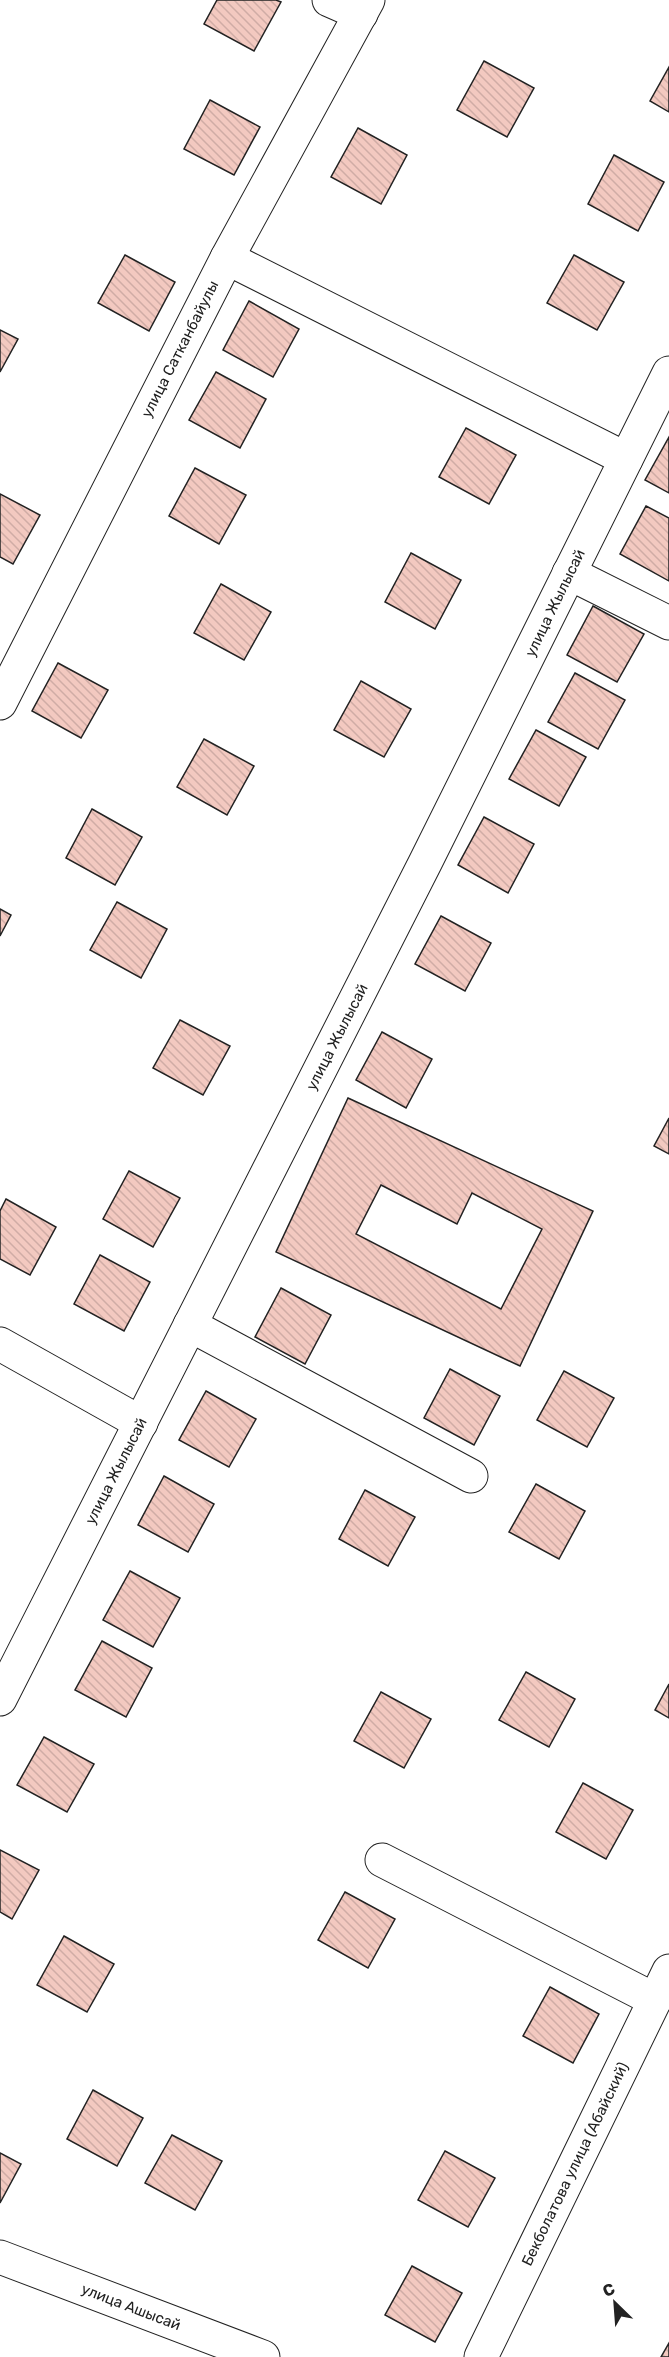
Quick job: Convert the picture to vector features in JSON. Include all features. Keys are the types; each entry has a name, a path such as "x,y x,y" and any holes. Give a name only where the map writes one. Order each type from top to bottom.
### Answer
{"street":[{"path":"329,0 364,7"},
{"name":"улица Сатканбайулы","path":"0,703 227,258 364,7"},
{"path":"227,258 626,459"},
{"name":"улица Жылысай","path":"0,1699 425,863 669,374"},
{"path":"569,573 669,623"},
{"path":"190,1325 471,1476"},
{"path":"0,1344 141,1423"},
{"path":"382,1860 655,2001"},
{"name":"Бекболатова улица (Абайский)","path":"481,2357 669,1971"},
{"name":"улица Ашысай","path":"0,2257 263,2357"}],"building":[{"path":"217,0 276,0 281,2 254,51 204,24"},
{"path":"484,61 534,88 507,137 457,110"},
{"path":"669,67 669,112 650,101"},
{"path":"210,100 260,127 234,175 184,149"},
{"path":"358,128 407,155 381,204 331,177"},
{"path":"614,155 664,182 638,231 588,204"},
{"path":"125,255 175,282 149,331 98,303"},
{"path":"574,255 624,282 597,330 547,303"},
{"path":"249,301 299,329 273,377 223,350"},
{"path":"0,330 18,339 0,372"},
{"path":"216,372 266,399 240,448 189,420"},
{"path":"466,428 516,455 489,504 439,477"},
{"path":"669,437 669,493 645,480"},
{"path":"195,468 246,495 219,544 169,516"},
{"path":"0,494 40,515 13,564 0,557"},
{"path":"646,506 669,518 669,581 620,554"},
{"path":"411,553 461,580 435,629 385,602"},
{"path":"221,584 271,612 244,660 194,633"},
{"path":"593,606 644,634 617,682 567,655"},
{"path":"58,663 108,690 81,738 32,711"},
{"path":"575,673 625,700 598,749 548,722"},
{"path":"361,681 411,709 384,757 334,730"},
{"path":"536,730 586,757 559,806 509,779"},
{"path":"204,739 254,766 227,815 177,787"},
{"path":"92,809 142,837 115,885 66,858"},
{"path":"484,817 534,844 508,893 458,865"},
{"path":"117,902 167,929 141,978 90,950"},
{"path":"0,909 11,915 0,936"},
{"path":"441,916 491,943 465,991 415,964"},
{"path":"180,1020 230,1046 203,1095 153,1068"},
{"path":"382,1032 432,1059 406,1108 356,1080"},
{"path":"348,1098 593,1211 520,1366 276,1252","holes":["381,1185 457,1224 472,1193 542,1229 501,1309 356,1234"]},
{"path":"669,1118 669,1154 654,1146"},
{"path":"129,1171 180,1198 153,1247 103,1219"},
{"path":"6,1199 56,1227 30,1275 0,1259 0,1211"},
{"path":"100,1255 150,1282 124,1331 74,1304"},
{"path":"281,1288 331,1315 305,1364 255,1337"},
{"path":"450,1369 500,1396 474,1445 424,1418"},
{"path":"564,1371 614,1398 587,1447 537,1420"},
{"path":"206,1391 256,1419 229,1467 179,1440"},
{"path":"164,1476 214,1504 188,1552 138,1525"},
{"path":"536,1484 585,1511 559,1559 509,1532"},
{"path":"365,1490 415,1517 388,1566 339,1539"},
{"path":"130,1571 180,1598 153,1647 103,1620"},
{"path":"102,1641 152,1668 126,1717 75,1690"},
{"path":"526,1672 575,1699 549,1747 499,1720"},
{"path":"669,1684 669,1718 655,1710"},
{"path":"381,1692 431,1719 404,1768 354,1741"},
{"path":"44,1737 94,1764 67,1812 17,1785"},
{"path":"583,1783 633,1810 606,1859 556,1832"},
{"path":"0,1850 39,1870 12,1919 0,1912"},
{"path":"345,1892 395,1919 368,1968 318,1940"},
{"path":"64,1936 114,1964 87,2012 37,1985"},
{"path":"550,1987 599,2014 573,2063 523,2036"},
{"path":"93,2090 143,2118 117,2166 67,2139"},
{"path":"172,2135 222,2161 195,2210 145,2183"},
{"path":"445,2151 495,2178 468,2227 418,2200"},
{"path":"0,2153 21,2164 0,2203"},
{"path":"412,2266 462,2293 435,2342 385,2315"},
{"path":"669,2343 669,2357 661,2357"}]}
